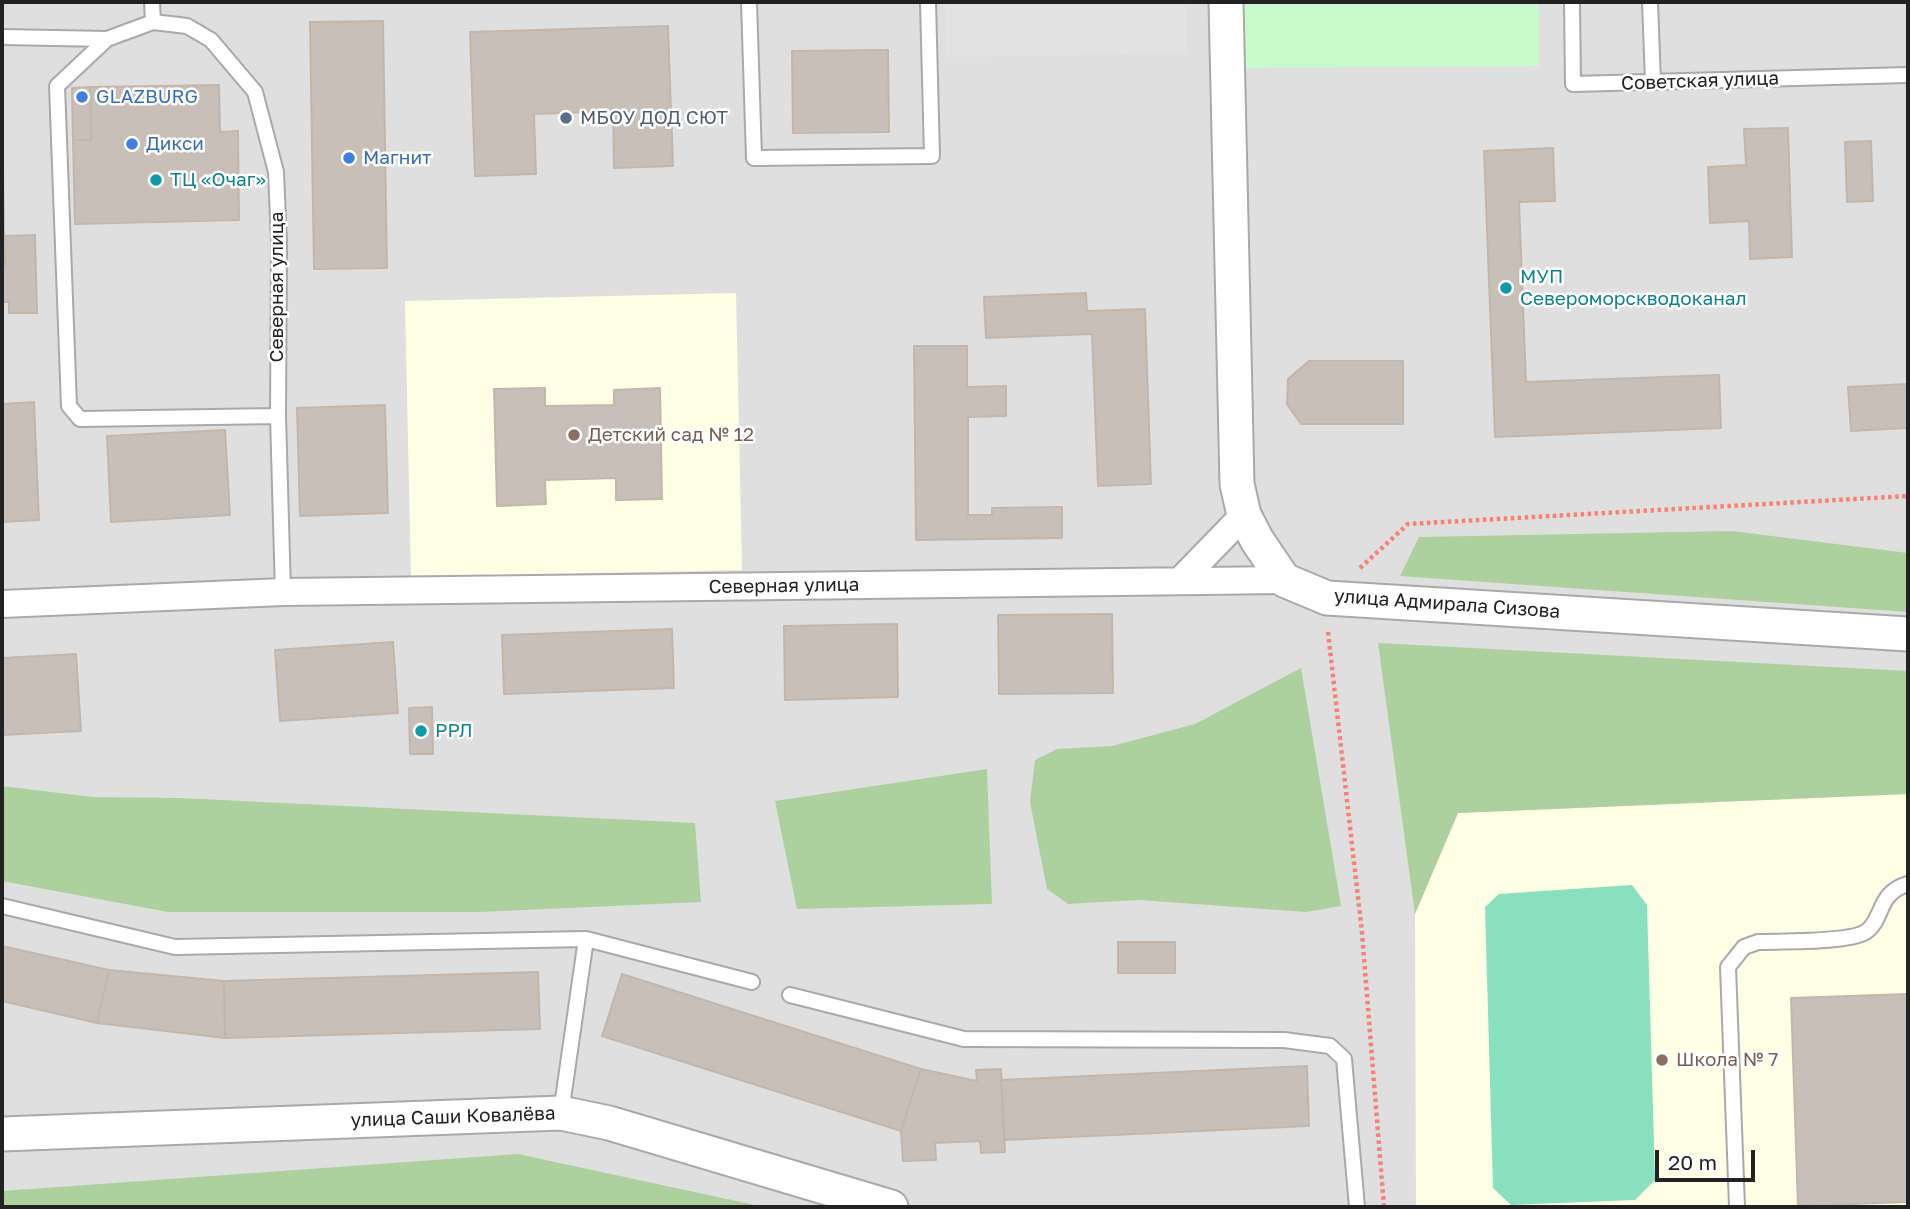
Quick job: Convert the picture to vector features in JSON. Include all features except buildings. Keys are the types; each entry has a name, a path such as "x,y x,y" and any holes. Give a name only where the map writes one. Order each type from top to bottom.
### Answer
{"street":[{"path":"1226,2 1237,484 1244,515 1284,580"},
{"path":"1180,581 1244,515"},
{"name":"Северная улица","path":"2,604 283,592 1284,580"},
{"name":"улица Адмирала Сизова","path":"1284,580 1327,597 1908,634"},
{"name":"улица Саши Ковалёва","path":"2,1133 561,1113 609,1123 891,1207"}],"lane":[{"path":"2,37 107,38 153,22 152,2"},
{"path":"749,2 754,158 932,156 928,2"},
{"name":"Советская улица","path":"1572,2 1573,84 1908,75"},
{"path":"1650,2 1653,82"},
{"name":"Северная улица","path":"153,22 187,26 211,40 255,92 276,172 283,592"},
{"path":"107,38 57,86 69,406 80,419 278,416"},
{"path":"1737,1207 1728,967 1744,947 1758,942 1849,938 1866,932 1876,921 1879,909 1890,894 1908,884"},
{"path":"2,906 175,947 586,939 752,982"},
{"path":"561,1113 586,939"},
{"path":"790,995 964,1039 1284,1040 1330,1046 1344,1059 1357,1207"}],"path":[{"path":"1384,1207 1362,933 1329,650 1327,597 1408,524 1908,496"}],"shaded area":[{"path":"2,2 1908,2 1908,1207 2,1207"},
{"path":"945,2 1186,2 1187,53 945,57"},
{"name":"Детский сад № 12","path":"736,293 742,570 411,577 405,301"},
{"name":"Школа № 7","path":"1908,794 1908,1207 1416,1207 1415,914 1458,813"}],"green space":[{"path":"1242,2 1539,2 1539,66 1242,68"},
{"path":"1732,531 1908,553 1908,612 1400,576 1419,537"},
{"path":"1378,643 1908,671 1908,794 1458,813 1415,914"},
{"path":"1301,668 1341,906 1306,912 1139,900 1068,904 1047,889 1030,802 1035,760 1057,749 1112,746 1195,724"},
{"path":"987,769 992,904 797,909 775,801"},
{"path":"2,786 92,797 180,798 695,823 701,902 480,912 168,912 2,881"},
{"path":"1632,885 1647,905 1655,1180 1635,1200 1511,1205 1493,1188 1485,907 1499,894"},
{"path":"518,1154 764,1207 2,1207 2,1191"}],"place":[{"name":"GLAZBURG","path":"82,97"},
{"name":"МБОУ ДОД СЮТ","path":"566,118"},
{"name":"Дикси","path":"132,144"},
{"name":"Магнит","path":"349,158"},
{"name":"ТЦ «Очаг»","path":"156,180"},
{"name":"МУП Североморскводоканал","path":"1506,288"},
{"name":"Детский сад № 12","path":"574,435"},
{"name":"РРЛ","path":"421,731"},
{"name":"Школа № 7","path":"1662,1060"}]}
